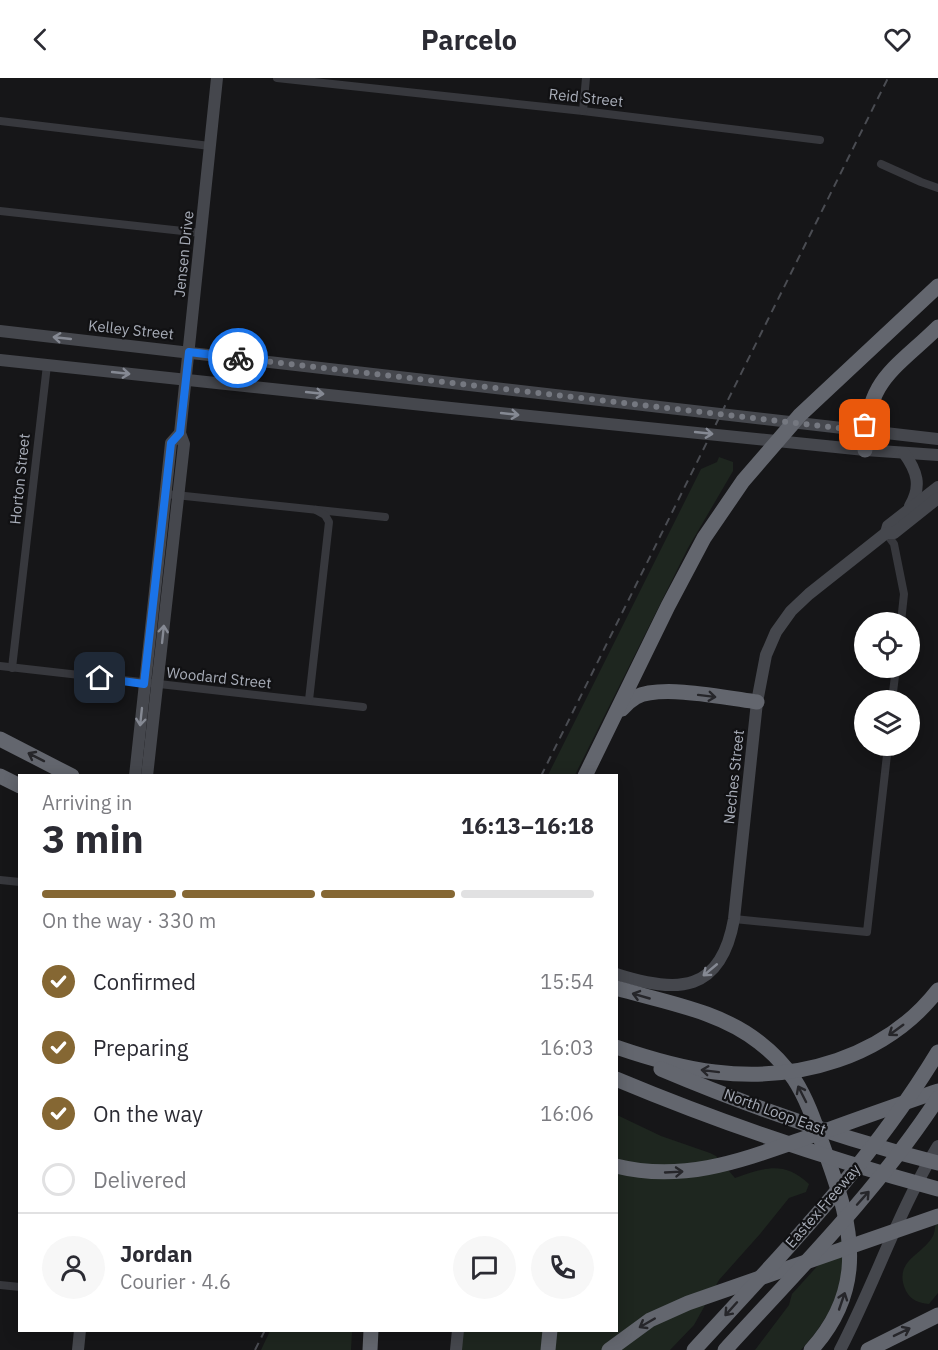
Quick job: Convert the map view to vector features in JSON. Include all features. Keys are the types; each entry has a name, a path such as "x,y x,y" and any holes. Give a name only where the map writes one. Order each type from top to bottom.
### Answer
{"highway":[{"path":"586,774 704,538 743,481 800,415 938,286"},
{"path":"865,450 867,418 879,386 891,370 938,327"},
{"path":"616,715 627,703 638,696 658,692 677,692 757,702"},
{"path":"0,739 68,774"},
{"path":"0,776 18,785"},
{"path":"618,989 701,1013 741,1030 761,1043 775,1056 799,1087 837,1187 846,1220 850,1250 847,1281 841,1304 831,1324 812,1350"},
{"path":"618,1049 667,1063 714,1072 755,1074 812,1068 840,1059 876,1043 911,1018 938,990"},
{"name":"North Loop East","path":"618,1049 690,1081 782,1116 832,1133 938,1163"},
{"name":"Eastex Freeway","path":"694,1350 826,1206 908,1100 938,1052"},
{"name":"North Loop East","path":"618,1080 709,1117 771,1139 938,1189"},
{"path":"618,1166 648,1173 667,1173 720,1166 938,1090"},
{"name":"Eastex Freeway","path":"725,1350 873,1187 938,1098"},
{"path":"609,1350 643,1324 694,1300 938,1215"},
{"path":"868,1350 938,1315"},
{"path":"370,1350 371,1332"},
{"path":"548,1350 550,1332"}],"main road":[{"name":"Jensen Drive","path":"147,774 179,495 184,444 180,433 217,78"},
{"name":"Kelley Street","path":"0,331 865,431 935,437"},
{"path":"0,360 865,450 938,455"},
{"name":"Jensen Drive","path":"135,774 171,443 180,433"},
{"path":"904,453 913,465 918,482 917,492 907,510"},
{"name":"Neches Street","path":"886,534 888,526 938,487"},
{"name":"Neches Street","path":"618,975 658,986 686,985 710,972 722,959 731,936 734,919 757,702 766,655 776,632 790,611 809,594 886,534 894,533 938,498"},
{"path":"840,1350 901,1212 938,1146"},
{"path":"78,1350 80,1332"},
{"path":"456,1350 458,1332"}],"street":[{"name":"Reid Street","path":"276,78 583,111 820,140"},
{"path":"583,111 586,78"},
{"path":"0,121 210,146"},
{"path":"881,164 938,188"},
{"path":"0,211 201,233"},
{"name":"Horton Street","path":"12,668 47,364"},
{"path":"166,494 385,517"},
{"path":"309,700 329,522 325,515 316,509"},
{"path":"886,534 894,544 904,594 902,612"},
{"name":"Woodard Street","path":"0,666 363,707"},
{"path":"734,919 867,932 887,756"},
{"path":"0,880 18,882"},
{"path":"0,1285 18,1287"}],"shaded area":[{"path":"719,457 733,462 733,471 688,548 575,774 548,774 701,469 717,462"},
{"path":"618,1115 661,1136 716,1156 735,1178 755,1171 774,1168 800,1176 809,1184 806,1192 789,1198 719,1280 694,1325 670,1350 461,1350 463,1332 618,1332"},
{"path":"938,1219 938,1293 929,1304 925,1304 910,1297 903,1281 903,1272 910,1259 933,1236"},
{"path":"841,1240 842,1271 839,1286 828,1313 811,1338 801,1350 755,1350 789,1305 792,1294"},
{"path":"270,1332 352,1332 351,1350 261,1350"}],"railway":[{"path":"542,774 888,78"},
{"path":"255,1350 264,1332"}],"way so far":[{"path":"238,358 865,431 865,425"}],"route":[{"path":"100,678 144,684 171,443 180,433 189,352 238,358"}]}
